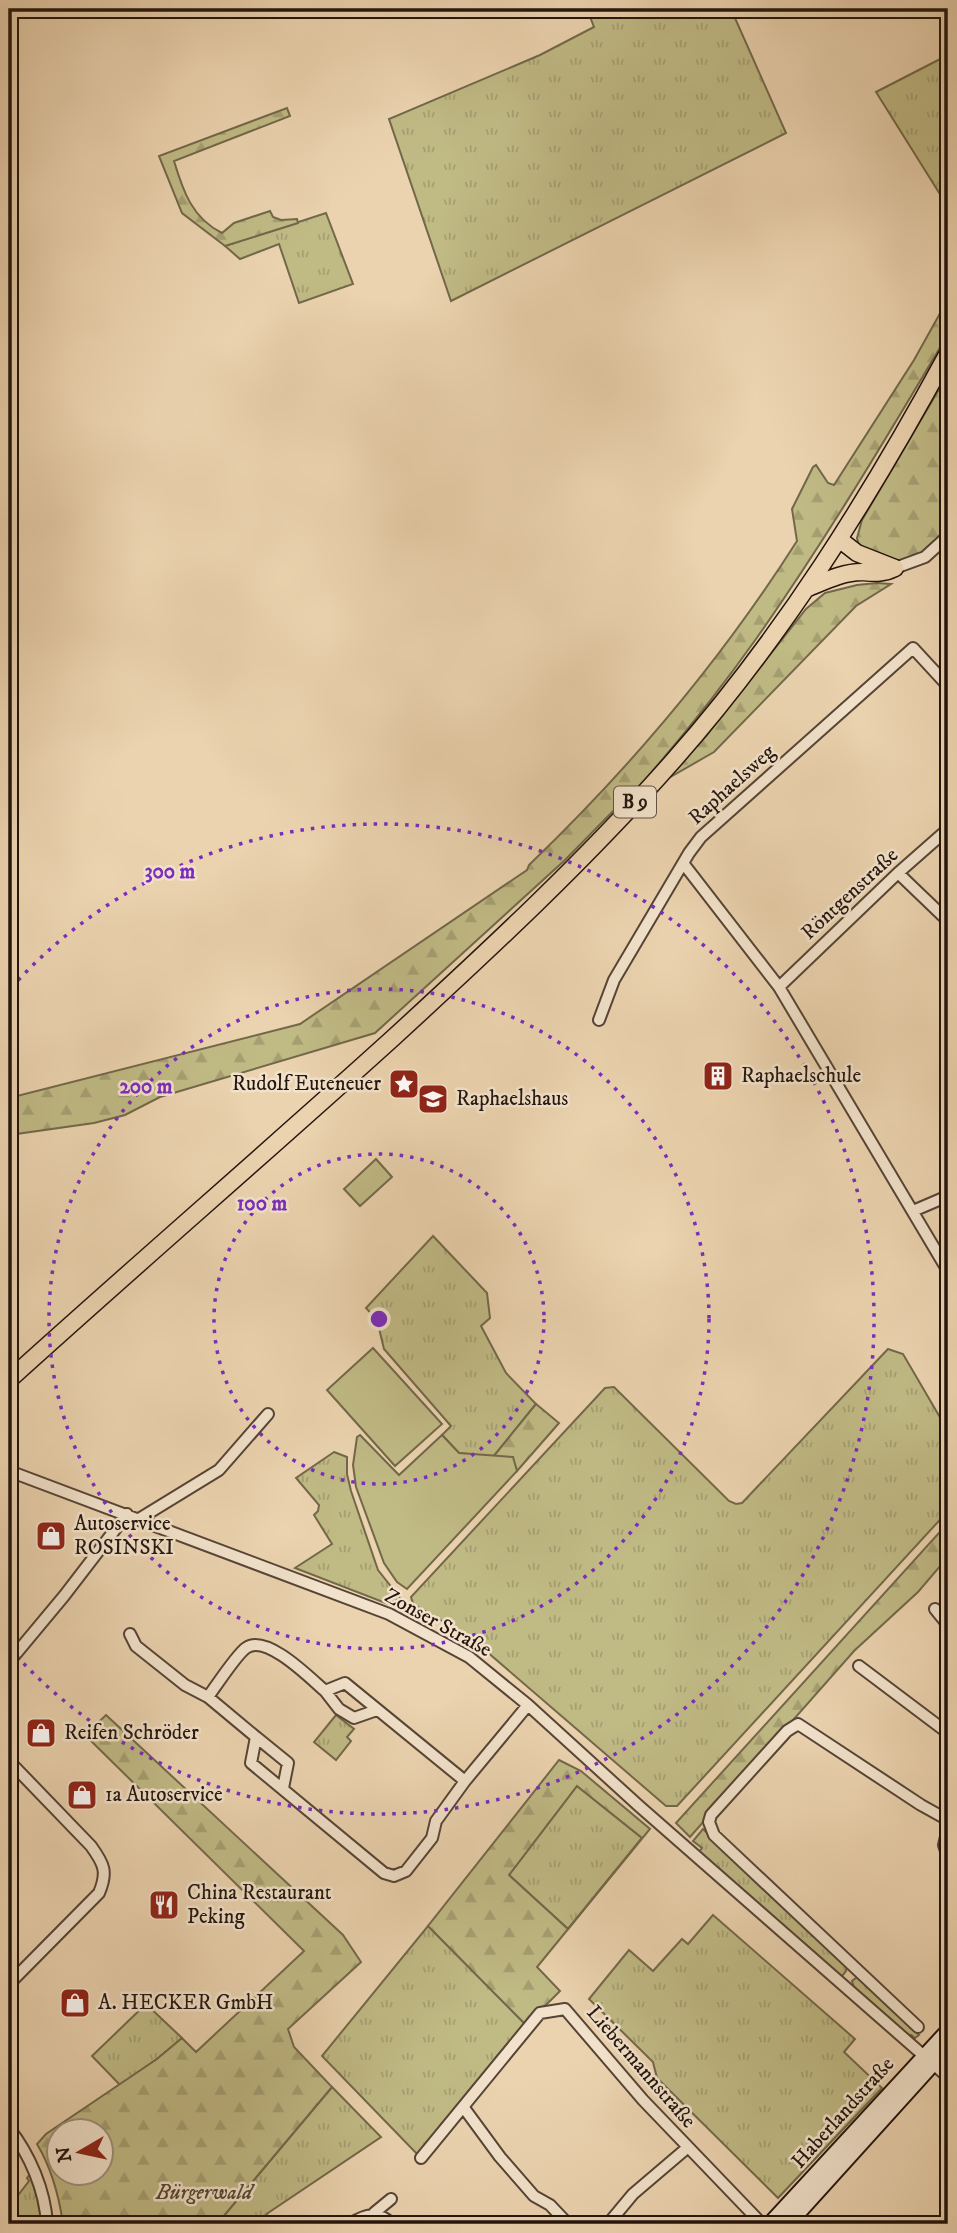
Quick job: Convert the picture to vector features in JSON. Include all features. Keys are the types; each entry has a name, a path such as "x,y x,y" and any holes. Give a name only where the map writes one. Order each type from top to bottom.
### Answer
{"main road":[{"name":"B 9","path":"9,1380 333,1093 569,874 674,760 750,667 808,588 948,353"},
{"path":"835,545 895,569"},
{"path":"835,545 862,572"},
{"path":"808,588 839,576 862,572 878,574 895,569"}],"street":[{"path":"895,569 925,557 948,536"},
{"name":"Raphaelsweg","path":"599,1020 614,980 701,836 913,648 948,685"},
{"name":"Röntgenstraße","path":"779,987 898,873 948,830"},
{"path":"683,863 779,987 948,1271"},
{"path":"898,873 948,921"},
{"path":"913,1211 948,1196"},
{"path":"139,1519 219,1470 268,1414"},
{"name":"Zonser Straße","path":"9,1471 389,1614 468,1657 528,1704 639,1806 948,2077"},
{"path":"9,1662 127,1514"},
{"path":"935,1609 948,1625"},
{"path":"131,1634 136,1646 185,1685 208,1697 288,1763 283,1788"},
{"path":"208,1697 247,1647 259,1644 271,1647 325,1691 338,1709 354,1718 377,1710"},
{"path":"859,1666 948,1733"},
{"path":"325,1691 345,1683 464,1781"},
{"path":"256,1737 251,1763 384,1873 394,1876 406,1871 432,1839 436,1821 464,1781 528,1704"},
{"path":"918,2027 714,1835 709,1822 711,1815 787,1731 798,1724 948,1820"},
{"path":"9,1761 91,1846 101,1860 104,1881 99,1893 9,1984"},
{"path":"948,1829 944,1845 948,1857"},
{"path":"841,1982 854,1967"},
{"name":"Liebermannstraße","path":"464,2108 540,2013 565,2009 643,2100 762,2224"},
{"name":"Haberlandstraße","path":"788,2224 928,2060 948,2031"},
{"name":"Haberlandstraße","path":"770,2224 928,2060 948,2047"},
{"path":"421,2158 464,2108 500,2157 534,2196 550,2205 568,2224"},
{"path":"9,2128 25,2150 38,2181 47,2213 47,2224"},
{"path":"608,2224 639,2188 687,2148"},
{"path":"350,2224 374,2213 391,2199"},
{"path":"374,2213 392,2224"}],"green space":[{"path":"587,9 731,9 786,133 451,301 389,119 540,55 594,27"},
{"path":"948,55 948,207 876,92"},
{"path":"287,108 290,116 174,161 185,193 196,212 222,233 234,223 270,211 273,217 281,220 297,219 298,223 225,246 182,213 159,156"},
{"path":"326,213 353,284 299,303 279,244 240,259 225,246"},
{"path":"948,299 948,334 935,356 803,570 708,703 623,805 614,810 565,860 375,1033 160,1097 125,1115 94,1123 9,1135 9,1098 300,1024 527,870 673,711 738,628 797,541 792,509 813,467 816,465 828,483 834,485 914,360"},
{"path":"948,374 948,531 931,546 906,560 898,561 859,546 857,538 862,520"},
{"path":"877,583 891,584 856,606 714,752 667,779 706,736 806,609 825,593"},
{"path":"376,1159 392,1177 360,1206 344,1189"},
{"path":"433,1236 487,1293 490,1318 481,1326 506,1373 536,1404 493,1457 459,1453 442,1435 451,1426 384,1349 377,1320 366,1308"},
{"path":"373,1348 442,1424 395,1466 327,1390"},
{"path":"888,1349 903,1354 948,1431 948,1511 677,1806 666,1806 479,1645 413,1604 411,1597 605,1388 614,1387 729,1501 736,1504 742,1503"},
{"path":"536,1404 559,1423 517,1471 512,1458 493,1457"},
{"path":"360,1435 399,1475 442,1435 459,1453 513,1457 517,1471 407,1589 397,1582 384,1563 356,1487 353,1465 357,1437"},
{"path":"334,1452 347,1457 351,1491 378,1570 401,1599 388,1604 295,1568 332,1544 314,1515 319,1505 296,1478"},
{"path":"948,1523 948,1557 918,1592 854,1651 690,1837 676,1823"},
{"name":"Bürgerwald","path":"106,1715 343,1935 361,1962 288,2029 294,2047 332,2087 217,2224 63,2224 55,2188 116,2188 116,2118 70,2118 157,2059 182,2038 196,2052 304,1951 85,1735"},
{"path":"336,1715 354,1729 347,1737 351,1741 336,1760 314,1742"},
{"path":"559,1760 581,1771 650,1829 537,1967 560,1991 526,2025 428,1926","holes":["577,1786 642,1838 568,1929 509,1875"]},
{"path":"577,1786 642,1838 568,1929 509,1875"},
{"path":"703,1829 847,1966 842,1976 699,1852 702,1848 693,1841"},
{"path":"713,1915 855,2039 844,2052 882,2088 778,2198 657,2078 653,2062 589,1999 629,1950 653,1971 682,1939 688,1944"},
{"path":"428,1926 526,2025 418,2155 322,2056"},
{"path":"860,1978 919,2035 915,2038 909,2036 854,1988 852,1981"},
{"path":"146,2004 182,2038 120,2085 92,2056"},
{"path":"332,2087 381,2137 268,2213 258,2224 217,2224"},
{"path":"46,2134 46,2161 37,2144"},
{"path":"30,2174 42,2224 9,2224 9,2207 29,2181 27,2178"}],"place":[{"name":"Raphaelschule","path":"718,1076"},
{"name":"Rudolf Euteneuer","path":"404,1084"},
{"name":"Raphaelshaus","path":"433,1099"},
{"name":"Autoservice ROSINSKI","path":"51,1536"},
{"name":"Reifen Schröder","path":"41,1733"},
{"name":"1a Autoservice","path":"82,1795"},
{"name":"China Restaurant Peking","path":"164,1905"},
{"name":"A. HECKER GmbH","path":"75,2003"}]}
